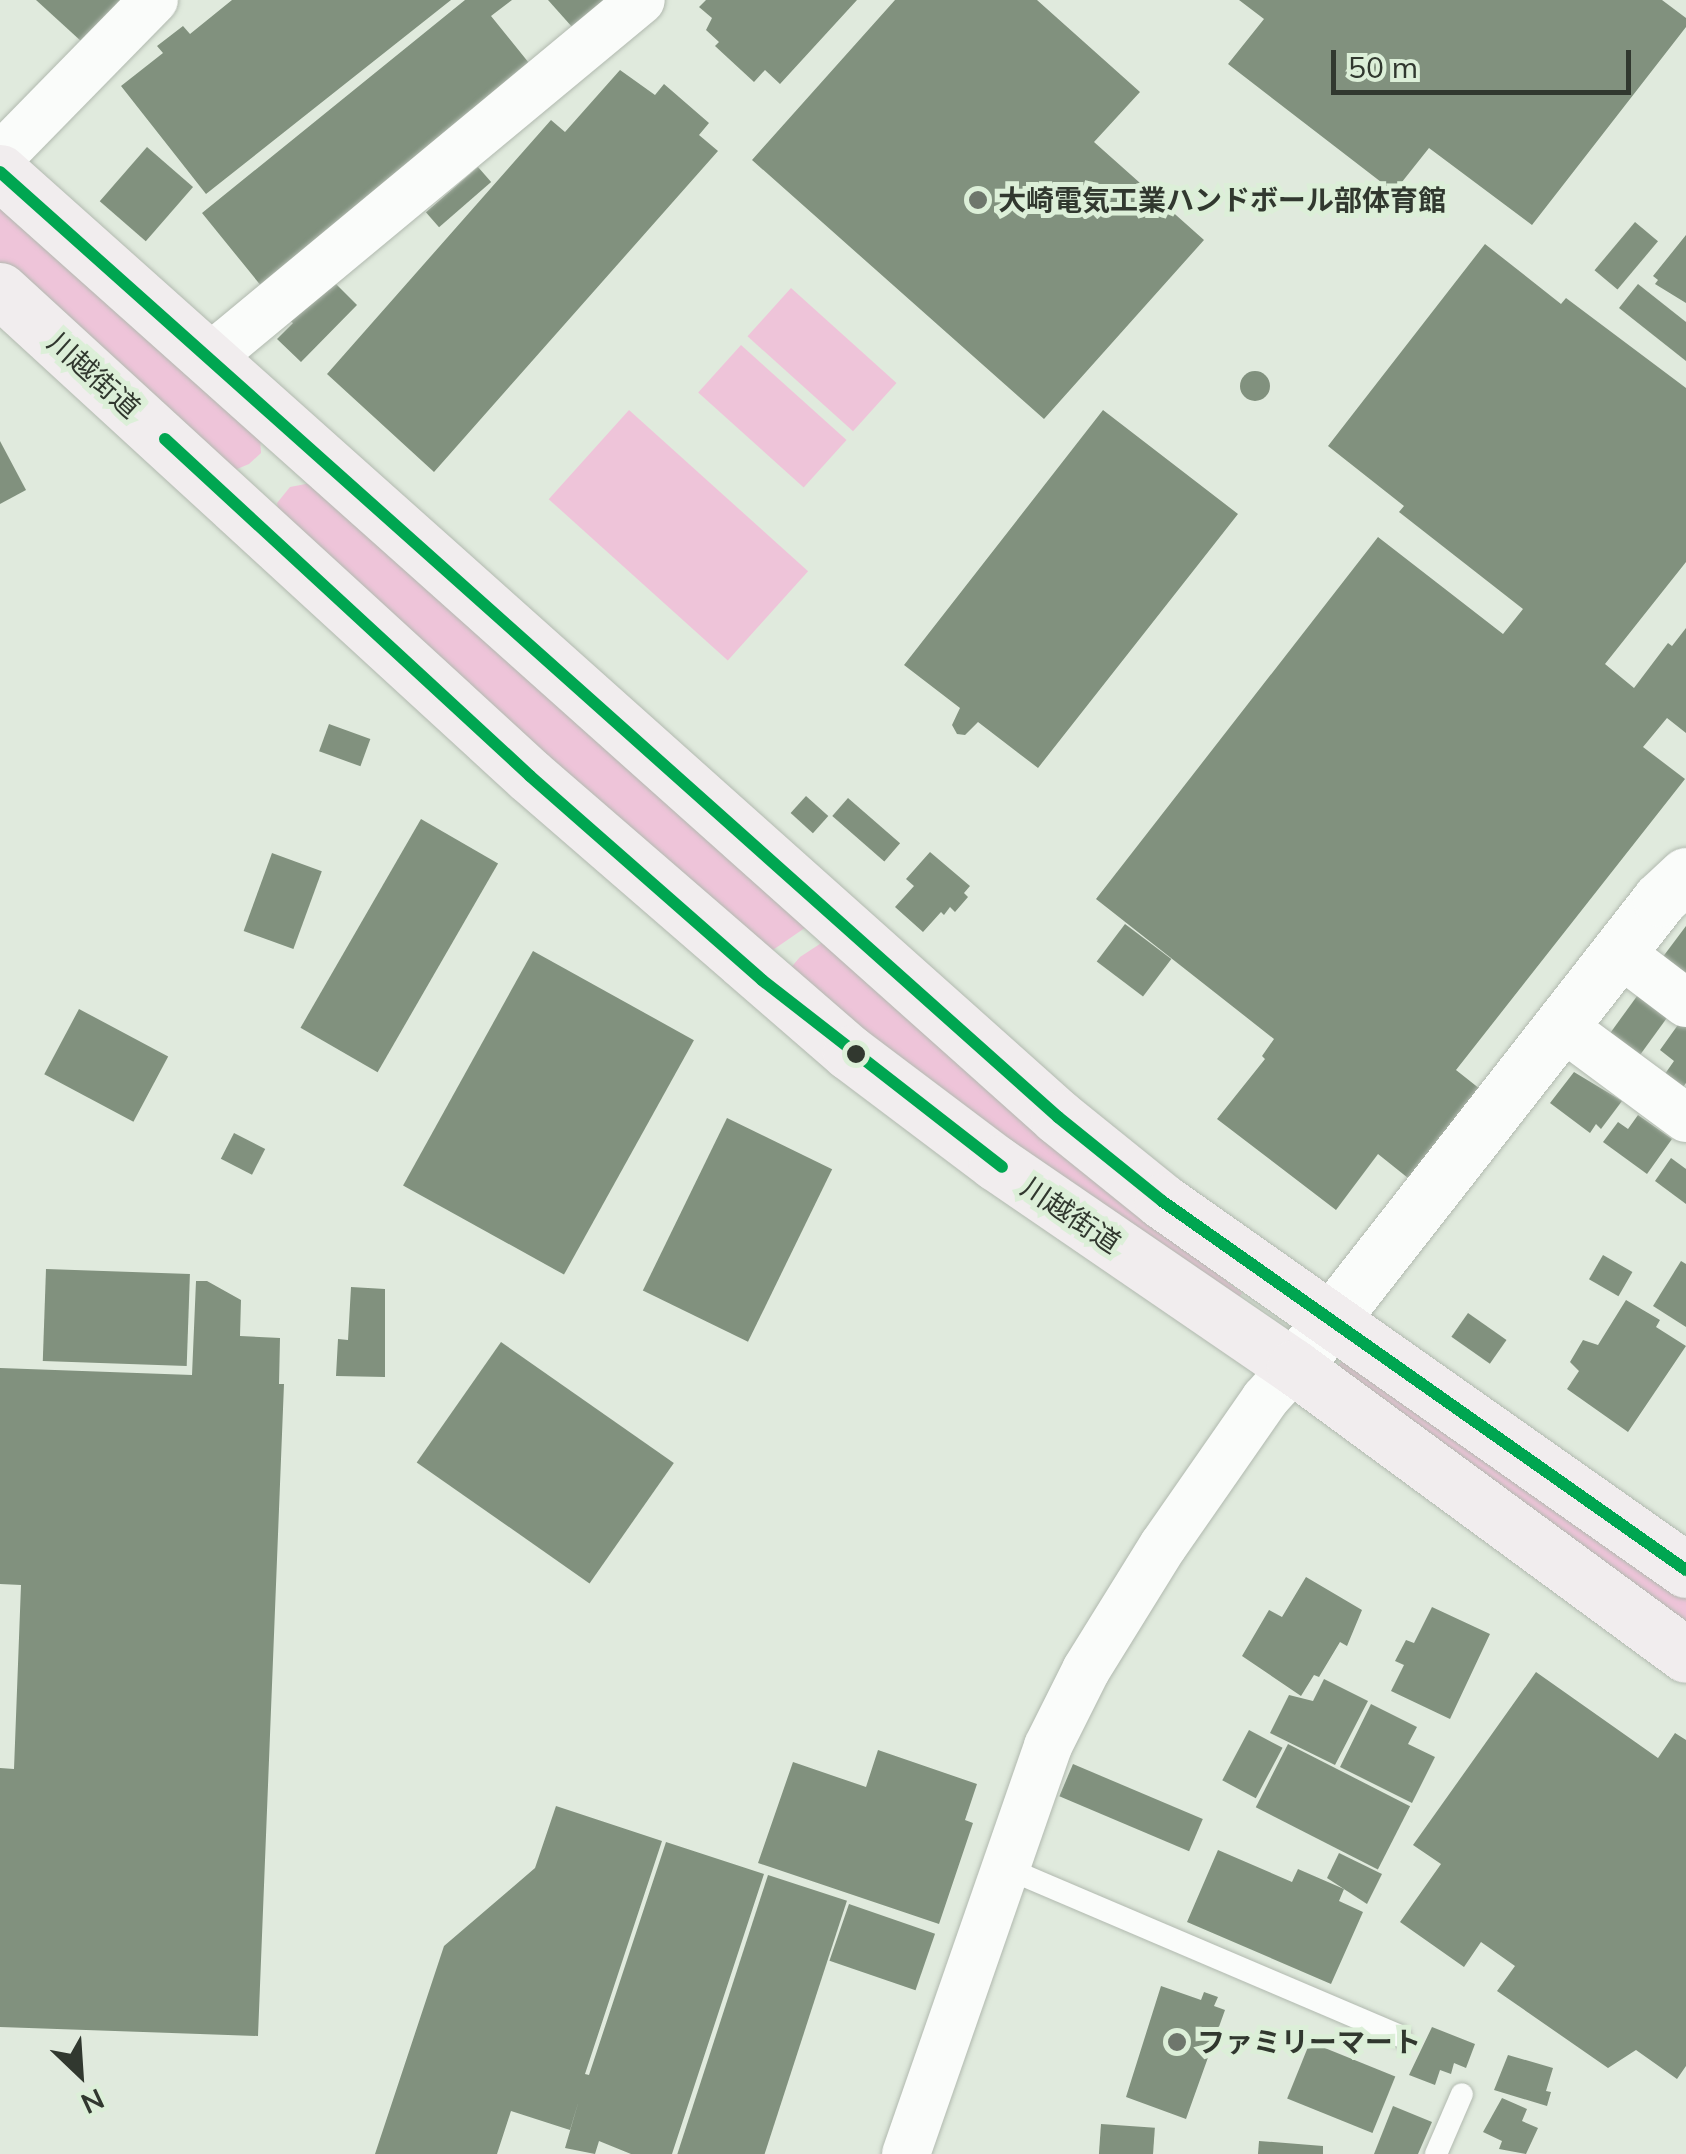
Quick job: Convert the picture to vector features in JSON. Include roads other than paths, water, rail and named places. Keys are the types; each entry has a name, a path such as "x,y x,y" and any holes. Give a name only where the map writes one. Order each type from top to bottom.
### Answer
{"highway":[{"path":"0,172 1058,1118 1162,1202 1686,1570"},
{"name":"川越街道","path":"0,290 530,776 762,980 996,1163 1294,1367 1686,1654"}],"street":[{"path":"0,157 154,0"},
{"path":"208,359 641,0"},
{"path":"906,2154 1048,1746 1086,1670 1163,1546 1265,1399 1563,1027 1660,899 1686,874"},
{"path":"1620,953 1686,1003"},
{"path":"1563,1027 1686,1118"}],"lane":[{"path":"1006,1868 1400,2036"},
{"path":"1436,2154 1462,2094"}],"place":[{"name":"大崎電気工業ハンドボール部体育館","path":"978,200"},
{"name":"ファミリーマート","path":"1177,2042"}]}
